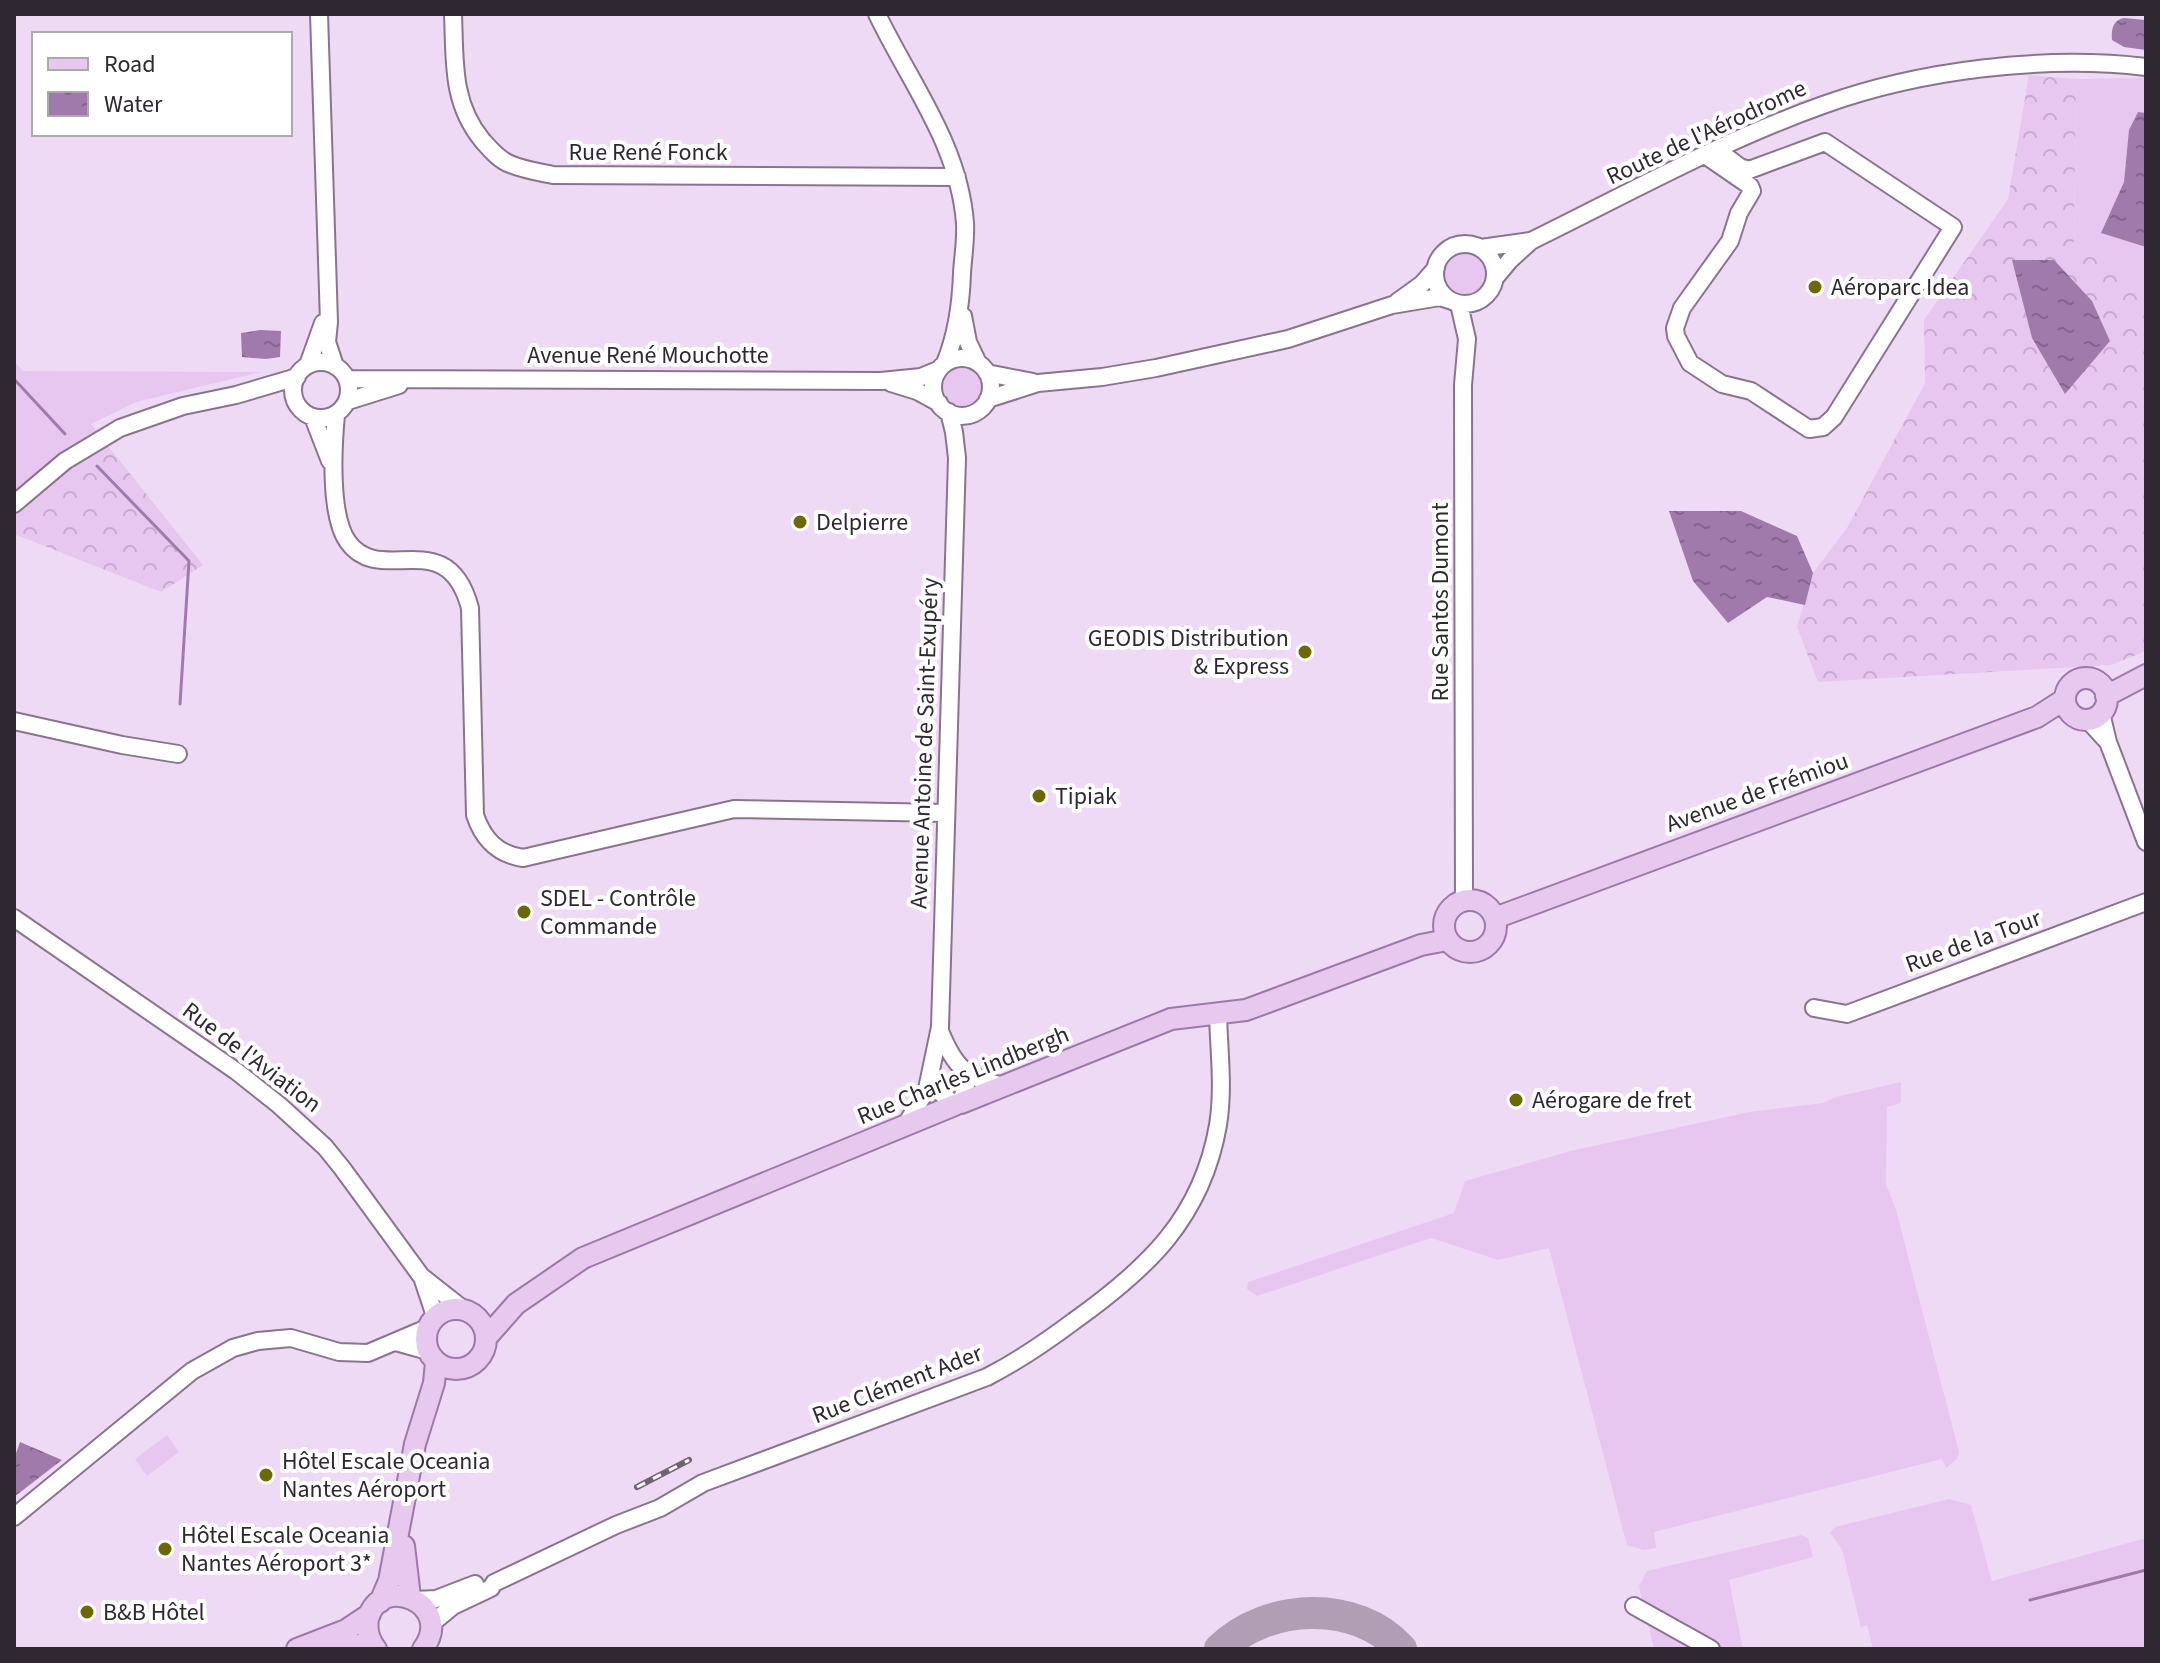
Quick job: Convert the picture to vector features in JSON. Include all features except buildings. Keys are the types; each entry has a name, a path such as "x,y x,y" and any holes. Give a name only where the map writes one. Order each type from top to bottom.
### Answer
{"main road":[{"name":"Avenue de Frémiou","path":"1495,918 2037,717 2089,705 2142,677"},
{"path":"1472,900 1486,905 1495,918 1495,935 1485,948 1477,952 1460,951 1447,940 1446,916 1450,909 1464,901 1472,900"},
{"name":"Rue Charles Lindbergh","path":"486,1338 516,1304 567,1267 602,1249 1171,1019 1246,1010 1421,945 1447,940"},
{"name":"Rue Charles Lindbergh","path":"469,1312 516,1304"},
{"path":"375,1649 367,1629 389,1581 415,1444 434,1383 431,1322 448,1309 469,1312 485,1330 486,1338 480,1357 462,1368 445,1387 412,1468"},
{"path":"432,1356 448,1368 462,1368"},
{"path":"405,1501 404,1562 412,1598 428,1613 429,1641"},
{"path":"297,1649 346,1630 395,1596 412,1598"},
{"path":"339,1649 352,1644 375,1649"}],"street":[{"path":"319,14 327,342 335,366 347,379 349,389 348,401 336,415 333,470 341,527 355,550 374,558 440,564 451,570 465,592 470,608 475,815 488,841 500,851 523,858 734,809 944,813"},
{"name":"Rue René Fonck","path":"453,14 454,80 460,104 472,127 489,148 507,163 528,170 553,175 957,177"},
{"path":"877,14 935,120 957,177 965,224 961,303 954,341 933,389 944,407 967,415 975,412 988,399 1038,383 1102,377 1223,354 1288,339 1392,305 1440,297 1454,302 1472,303 1491,291 1495,278 1492,260 1481,248 1467,243 1456,244 1441,256 1436,268 1435,276 1441,292 1454,302"},
{"name":"Route de l'Aérodrome","path":"1495,278 1531,241 1711,152 1767,126 1826,104 1913,80 1995,68 2052,65 2146,67"},
{"path":"1825,142 1952,226 1952,231 1834,417 1823,427 1809,429 1751,391 1722,384 1690,363 1683,354 1675,332 1679,316 1730,241 1739,213 1752,191 1711,152 1749,170 1825,142"},
{"name":"Route de l'Aérodrome","path":"1481,248 1531,241"},
{"path":"1392,305 1422,284 1436,268"},
{"path":"1467,339 1483,298"},
{"name":"Rue Santos Dumont","path":"1454,302 1467,339 1463,385 1464,901"},
{"path":"961,303 968,342 991,381 988,399"},
{"path":"297,405 294,395 328,306"},
{"path":"942,366 964,358 983,368 1038,383"},
{"path":"14,504 65,461 120,428 183,406 236,395 322,362 335,366"},
{"name":"Avenue René Mouchotte","path":"347,379 881,381 921,377 942,366"},
{"name":"Avenue René Mouchotte","path":"348,401 416,380"},
{"name":"Avenue René Mouchotte","path":"881,381 917,391 944,407"},
{"path":"236,395 271,394 297,405 313,417 333,470"},
{"name":"Avenue Antoine de Saint-Exupéry","path":"905,1126 921,1102 932,1074 940,1030 944,813 957,458 954,432 944,407"},
{"name":"Avenue Antoine de Saint-Exupéry","path":"957,458 975,412"},
{"path":"313,417 336,415"},
{"path":"2089,705 2108,742 2146,842"},
{"path":"14,721 178,754"},
{"name":"Rue de la Tour","path":"1814,1008 1847,1014 2146,902"},
{"name":"Rue de l'Aviation","path":"14,918 236,1071 296,1119 342,1168 421,1276 469,1312"},
{"name":"Rue Clément Ader","path":"412,1598 426,1601 455,1593 686,1488 987,1377 1029,1354 1137,1274 1177,1227 1192,1201 1215,1138 1222,1093 1218,1015"},
{"name":"Avenue Antoine de Saint-Exupéry","path":"940,1030 948,1051 964,1072"},
{"path":"964,1072 979,1081 1004,1086"},
{"path":"932,1074 941,1093 958,1104 966,1085 964,1072"},
{"name":"Rue de l'Aviation","path":"421,1276 431,1322"},
{"path":"14,1517 192,1371 233,1348 258,1341 291,1338 339,1352 361,1354 375,1352 431,1322"},
{"path":"396,1342 432,1356"},
{"name":"Rue Clément Ader","path":"429,1641 453,1606 616,1525 660,1508 703,1483"},
{"path":"1634,1606 1711,1649"}],"green space":[{"path":"2029,75 2076,79 2074,248 2122,270 2146,290 2146,651 2111,665 1818,682 1797,627 1813,573 1847,528 1925,383 1924,320 2008,199"},
{"path":"2146,78 2146,290 2122,270 2074,248 2076,79"},
{"path":"1465,251 1480,258 1487,273 1480,288 1465,295 1450,288 1443,273 1450,258"},
{"path":"14,361 23,371 261,372 136,402 91,424 112,451 60,488 14,532"},
{"path":"963,367 977,373 983,387 977,401 963,407 949,401 943,387 949,373"},
{"path":"112,451 203,565 161,592 14,534 44,499"},
{"path":"1901,1082 1901,1103 1887,1107 1886,1184 1896,1210 1959,1452 1957,1459 1946,1468 1942,1459 1654,1532 1656,1548 1644,1550 1627,1545 1549,1248 1498,1260 1431,1238 1257,1296 1247,1289 1248,1282 1454,1213 1465,1181 1571,1151 1749,1112 1823,1103 1836,1097"},
{"path":"167,1435 179,1452 147,1476 135,1459"},
{"path":"1949,1499 1971,1505 1992,1581 2146,1538 2146,1649 1873,1649 1867,1625 1861,1627 1842,1549 1830,1533 1835,1527"},
{"path":"1801,1535 1808,1538 1813,1557 1729,1580 1743,1649 1654,1649 1639,1586 1647,1571"}],"water":[{"path":"2124,18 2146,20 2146,50 2124,47 2112,40 2114,26"},
{"path":"2138,112 2146,113 2146,247 2101,233 2124,182 2129,130"},
{"path":"2012,260 2054,260 2092,301 2110,341 2065,394 2032,338"},
{"path":"281,331 280,357 242,357 241,333"},
{"path":"1669,511 1741,511 1797,536 1813,573 1805,605 1767,597 1728,623 1693,581"},
{"path":"20,1442 62,1460 14,1497 14,1459"}],"waterway":[{"path":"14,379 65,434"},
{"path":"97,466 189,561 180,704"},
{"path":"2030,1600 2146,1570"}],"taxiway":[{"path":"1220,1649 1239,1634 1262,1623 1311,1613 1360,1621 1382,1633 1401,1649"}],"railway":[{"path":"637,1487 689,1460"}],"place":[{"name":"Aéroparc Idea","path":"1815,287"},
{"name":"Delpierre","path":"800,522"},
{"name":"GEODIS Distribution & Express","path":"1305,652"},
{"name":"Tipiak","path":"1039,796"},
{"name":"SDEL - Contrôle Commande","path":"524,912"},
{"name":"Aérogare de fret","path":"1516,1100"},
{"name":"Hôtel Escale Oceania Nantes Aéroport","path":"266,1475"},
{"name":"Hôtel Escale Oceania Nantes Aéroport 3*","path":"165,1549"},
{"name":"B&B Hôtel","path":"87,1612"}]}
